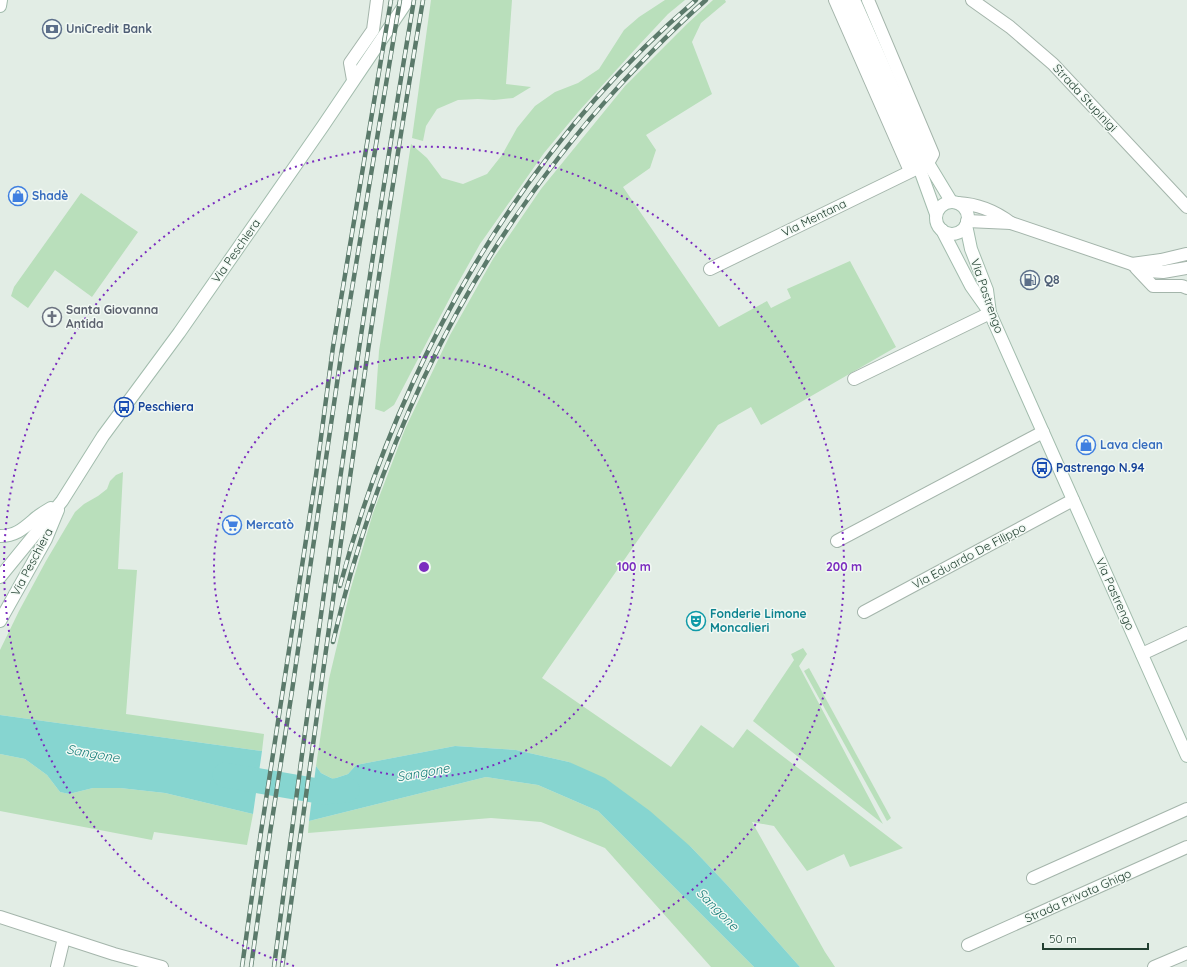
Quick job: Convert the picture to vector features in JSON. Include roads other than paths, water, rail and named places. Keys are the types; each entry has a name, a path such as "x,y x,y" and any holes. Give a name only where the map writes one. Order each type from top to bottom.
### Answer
{"street":[{"path":"0,0 0,6"},
{"path":"353,80 350,63 373,30 377,0"},
{"name":"Via Peschiera","path":"0,577 62,501 103,436 179,333 323,126 408,0"},
{"path":"835,0 919,167 955,202 965,208 967,212 967,223 958,233 952,234 942,230"},
{"path":"845,0 919,167 936,214 937,225 942,230 971,286 990,313 854,379"},
{"path":"854,0 919,146 919,167"},
{"path":"868,0 933,154 919,167"},
{"name":"Strada Stupinigi","path":"972,0 1010,27 1053,64 1187,207"},
{"name":"Via Mentana","path":"710,269 919,167"},
{"path":"936,214 943,204 955,202 971,204 998,213 1011,223"},
{"path":"967,223 1011,223 1132,264 1147,271 1164,272 1187,268"},
{"name":"Via Pastrengo","path":"967,223 971,249 987,290 990,313 1187,756"},
{"path":"1132,264 1187,256"},
{"path":"1132,264 1152,286 1182,286 1187,288"},
{"path":"838,542 1043,432"},
{"name":"Via Eduardo De Filippo","path":"864,612 1073,500"},
{"name":"Via Peschiera","path":"0,536 12,535 19,532 38,516 62,501"},
{"name":"Via Peschiera","path":"0,621 46,539 62,501"},
{"path":"1142,654 1187,633"},
{"path":"1033,878 1187,809"},
{"name":"Strada Privata Ghigo","path":"968,945 1187,847"},
{"path":"0,917 162,967"},
{"path":"57,967 64,938"},
{"path":"1154,967 1187,952"}],"water":[{"path":"0,715 262,751 253,814 165,793 120,788 93,788 69,794 60,792 47,775 25,759 0,754"},
{"path":"455,746 516,750 569,762 605,778 650,811 691,847 800,967 754,967 598,811 538,785 486,777 309,821 316,766 321,773 333,779 348,774 356,765"}],"waterway":[{"name":"Sangone","path":"225,775 324,792 347,790"}],"railway":[{"path":"242,967 261,832 316,475 333,347 391,0"},
{"path":"251,967 342,349 400,0"},
{"path":"274,967 357,362 414,0"},
{"path":"282,967 366,362 423,0"},
{"path":"340,586 365,503 396,422 432,343 474,266 522,193 574,124 633,59 696,0"},
{"path":"333,642 353,565 378,489 407,416 440,345 478,276 520,210 568,146 630,74 672,31 706,0"}],"place":[{"name":"UniCredit Bank","path":"52,29"},
{"name":"Shadè","path":"18,196"},
{"name":"Q8","path":"1030,280"},
{"name":"Santa Giovanna Antida","path":"52,317"},
{"name":"Peschiera","path":"124,407"},
{"name":"Lava clean","path":"1086,445"},
{"name":"Pastrengo N.94","path":"1042,468"},
{"name":"Mercatò","path":"232,525"},
{"name":"Fonderie Limone Moncalieri","path":"696,621"}]}
